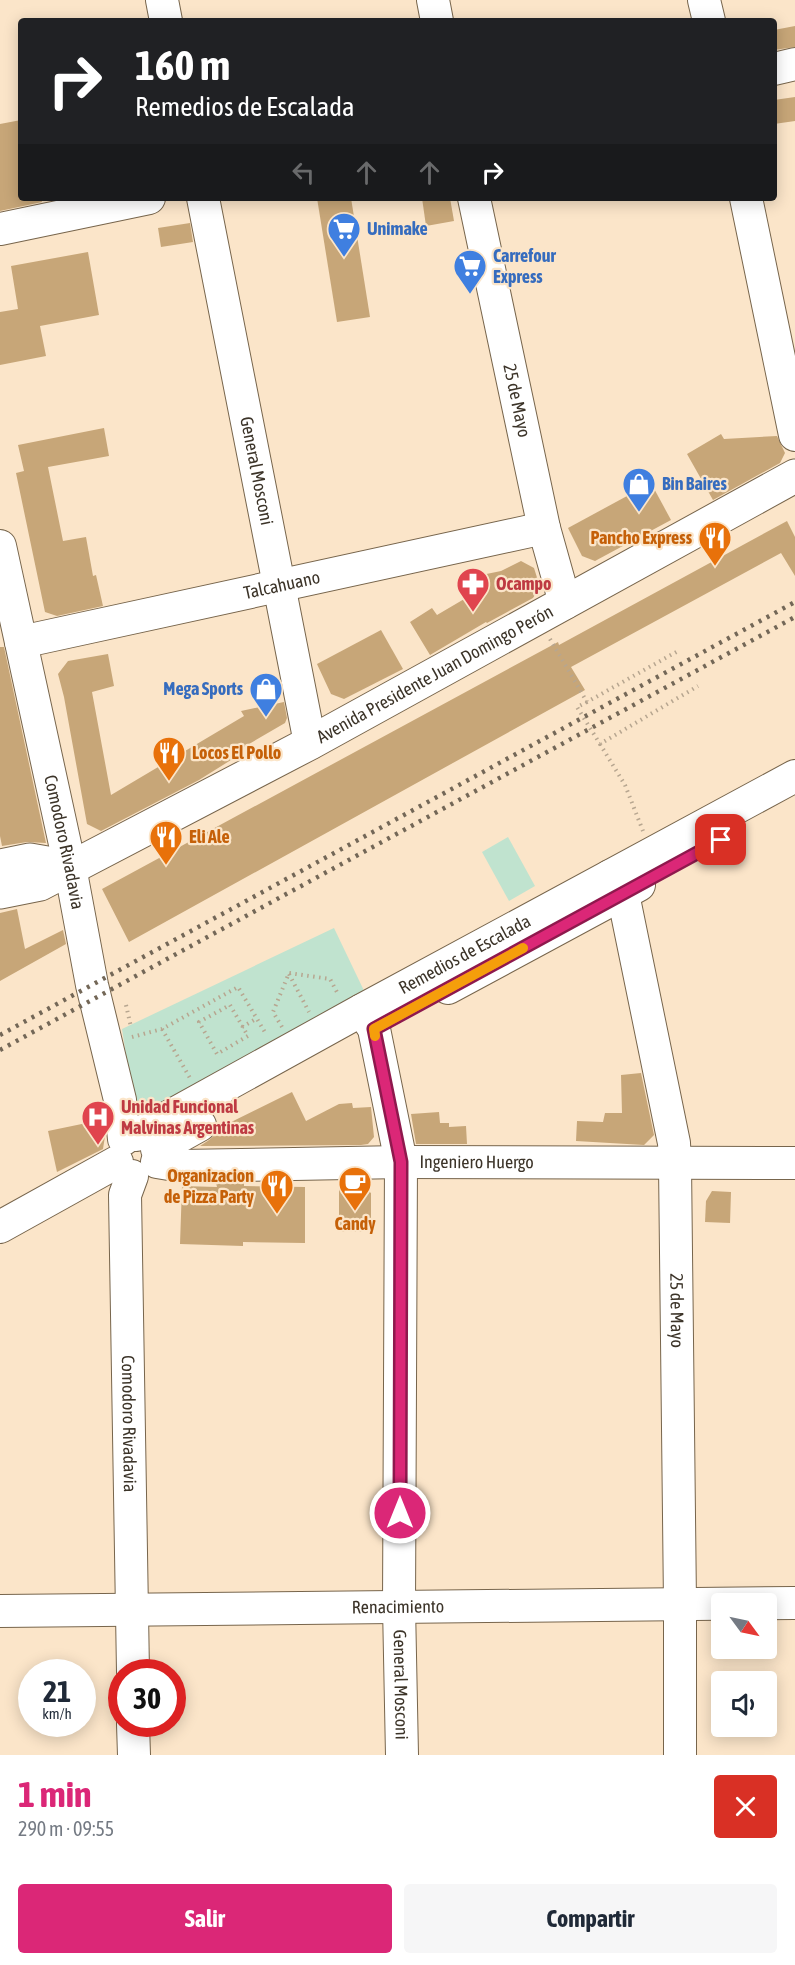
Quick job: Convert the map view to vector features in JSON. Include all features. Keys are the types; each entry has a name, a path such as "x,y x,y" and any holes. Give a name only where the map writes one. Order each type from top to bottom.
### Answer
{"main road":[{"name":"Avenida Presidente Juan Domingo Perón","path":"0,892 40,884 310,743 795,476"},
{"path":"0,866 30,860 70,867"}],"street":[{"path":"162,0 165,18"},
{"path":"433,0 436,18"},
{"path":"704,0 708,18"},
{"path":"777,68 795,64"},
{"path":"0,229 57,207 120,201"},
{"name":"General Mosconi","path":"204,201 310,743"},
{"name":"25 de Mayo","path":"475,201 544,528 551,611"},
{"path":"747,201 795,435"},
{"name":"Talcahuano","path":"21,642 544,528"},
{"name":"Comodoro Rivadavia","path":"1,558 70,867 92,985 120,1100 137,1154 125,1195 133,1659"},
{"name":"Remedios de Escalada","path":"616,885 795,776"},
{"name":"Remedios de Escalada","path":"0,1227 137,1154 360,1014 616,885 795,799"},
{"name":"25 de Mayo","path":"616,885 674,1143 680,1755"},
{"name":"General Mosconi","path":"360,1014 401,1162 399,1606 402,1755"},
{"name":"Ingeniero Huergo","path":"137,1154 181,1166 401,1162 675,1164 795,1162"},
{"name":"Renacimiento","path":"0,1611 795,1603"},
{"path":"133,1737 134,1755"}],"path":[{"path":"551,611 587,702"},
{"path":"644,832 625,785 577,707 678,651"},
{"path":"600,744 698,686"},
{"path":"289,973 330,979 360,1014"},
{"path":"289,973 313,1019"},
{"path":"286,1034 273,1012 289,973"},
{"path":"132,1037 162,1029 238,987 271,1043"},
{"path":"123,997 130,1020 133,1047"},
{"path":"230,1005 242,1027 248,1036 217,1054 199,1022 230,1005"},
{"path":"242,1027 256,1019"},
{"path":"162,1029 193,1085"}],"green space":[{"path":"508,837 535,886 509,901 482,852"},
{"path":"334,928 367,997 148,1114 134,1107 122,1029"}],"building":[{"path":"795,26 795,47 777,50 777,29"},
{"path":"795,97 795,121 777,124 777,100"},
{"path":"18,121 18,201 42,202 0,211 0,124"},
{"name":"Unimake","path":"317,201 351,201 370,317 337,322"},
{"path":"422,201 451,201 454,221 426,226"},
{"path":"190,223 193,242 161,247 158,228"},
{"path":"88,252 99,315 40,326 46,356 0,365 0,312 18,309 11,266"},
{"path":"104,428 109,456 48,467 63,541 86,537 93,576 96,575 103,606 57,616 45,612 16,473 24,471 18,445"},
{"path":"721,434 724,439 777,436 785,453 780,463 713,500 687,454"},
{"path":"651,483 671,520 595,561 582,556 568,528"},
{"path":"787,521 795,537 795,576 781,553 571,667 585,690 129,942 102,889"},
{"path":"521,561 534,568 540,587 533,598 430,655 410,622 432,608 437,615 471,595 462,579 501,571"},
{"path":"381,630 403,669 344,699 331,694 317,664"},
{"path":"0,647 4,647 46,843 27,842 2,846 0,836"},
{"path":"108,654 114,686 92,692 111,795 244,716 241,711 284,702 287,718 285,723 237,751 239,755 199,780 101,831 87,824 58,674 68,661"},
{"path":"17,909 25,949 63,930 66,944 0,981 0,913"},
{"path":"641,1073 654,1135 644,1145 576,1141 577,1121 603,1122 605,1113 622,1113 621,1075"},
{"path":"292,1092 306,1121 339,1104 352,1103 353,1108 371,1107 374,1137 368,1144 361,1145 200,1146 215,1135 217,1129"},
{"path":"439,1112 440,1123 449,1123 449,1127 466,1126 467,1144 416,1144 411,1114"},
{"path":"101,1120 105,1136 103,1149 57,1172 48,1131"},
{"path":"216,1183 305,1187 305,1243 243,1242 243,1246 180,1244 182,1186 217,1187"},
{"name":"Candy","path":"339,1187 364,1188 371,1193 371,1232 339,1232"},
{"path":"712,1191 731,1192 730,1223 705,1222 706,1201"}],"railway":[{"path":"0,1035 795,602"},
{"path":"0,1050 795,617"}],"slow traffic":[{"path":"375,1036 374,1029 523,948"}],"place":[{"name":"Unimake","path":"344,258"},
{"name":"Carrefour Express","path":"470,295"},
{"name":"Bin Baires","path":"639,513"},
{"name":"Pancho Express","path":"715,567"},
{"name":"Ocampo","path":"473,613"},
{"name":"Mega Sports","path":"266,718"},
{"name":"Locos El Pollo","path":"169,782"},
{"name":"Eli Ale","path":"166,866"},
{"name":"Unidad Funcional Malvinas Argentinas","path":"98,1146"},
{"name":"Candy","path":"355,1212"},
{"name":"Organizacion de Pizza Party","path":"277,1215"}],"route":[{"path":"400,1513 401,1162 374,1029 721,840"}]}
